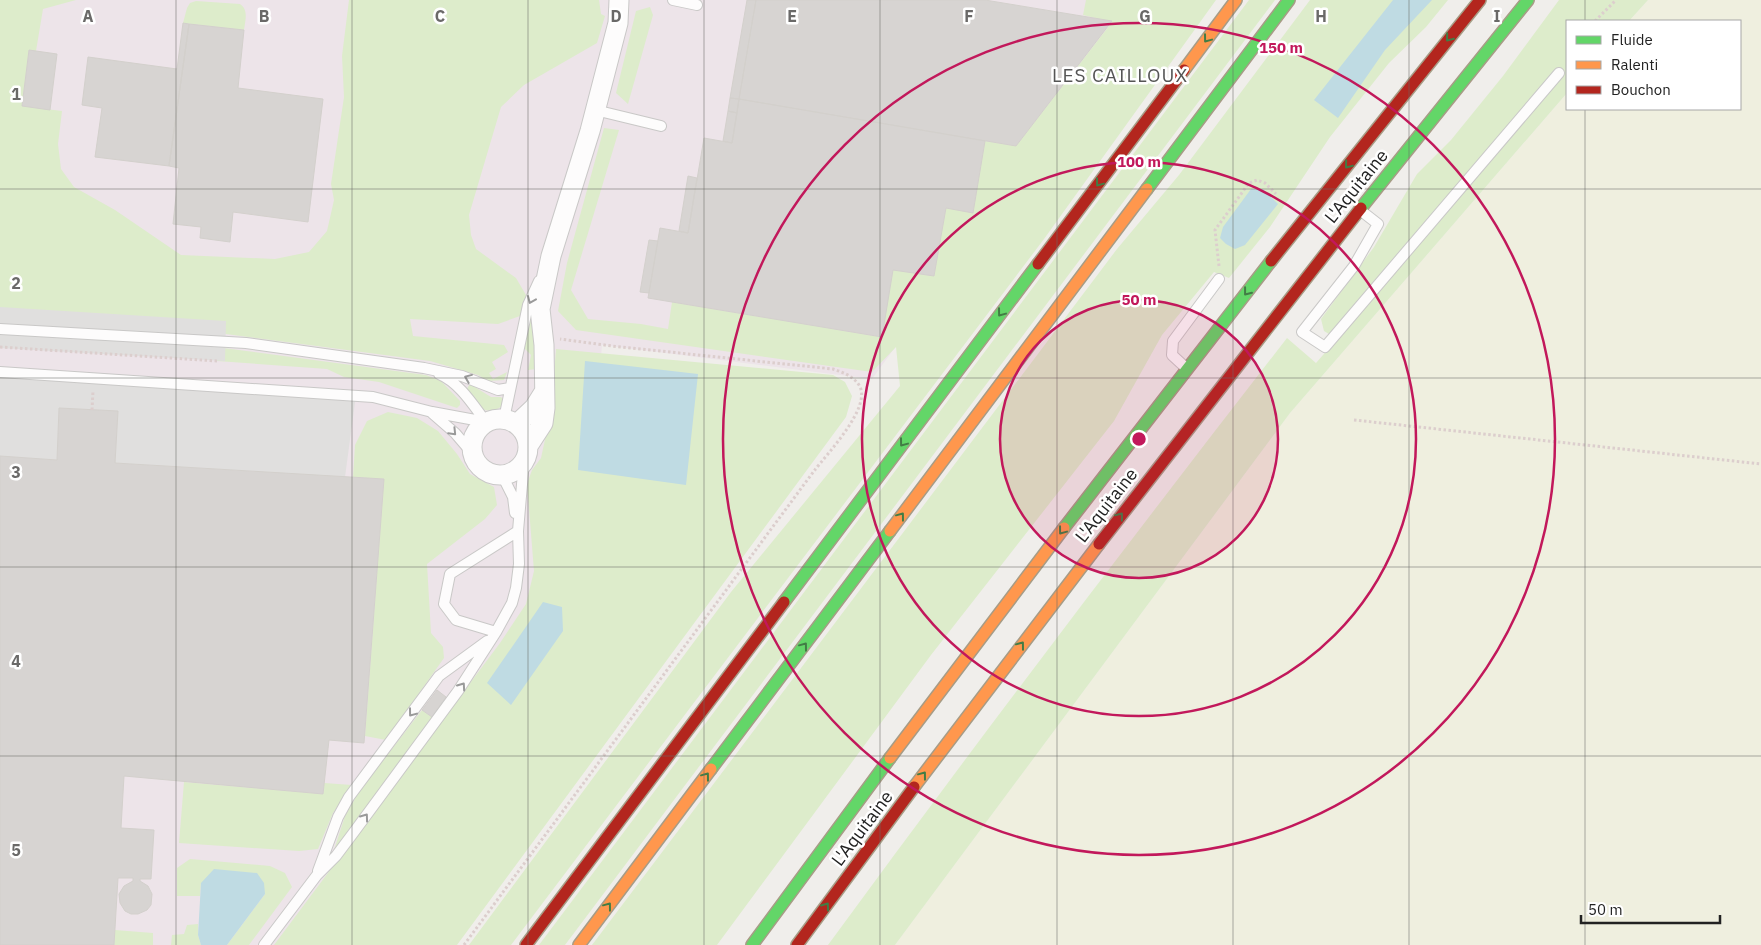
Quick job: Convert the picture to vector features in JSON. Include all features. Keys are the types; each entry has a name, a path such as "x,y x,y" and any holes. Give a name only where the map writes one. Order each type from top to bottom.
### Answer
{"main road":[{"path":"526,945 1236,0"},
{"path":"579,945 1289,0"},
{"name":"L'Aquitaine","path":"752,945 1001,611 1187,369 1480,0"},
{"name":"L'Aquitaine","path":"798,945 1042,618 1225,380 1528,0"}],"street":[{"path":"544,392 534,408 502,422 479,428 474,436 473,454 477,463 484,470 492,474 502,475 515,470 542,424 545,408 543,337 540,309 552,256 595,110 618,23 620,0"},
{"path":"502,422 526,438 526,454"}],"lane":[{"path":"673,0 697,5"},
{"path":"1359,210 1378,224 1354,266 1302,332 1325,347 1559,73"},
{"path":"595,110 661,126"},
{"path":"502,422 528,305 552,256"},
{"path":"1187,369 1172,355 1173,341 1219,279"},
{"path":"0,329 246,343 424,368 462,376 498,390 510,388"},
{"path":"424,368 442,376 458,387 502,422"},
{"path":"0,372 373,396 432,412 502,422"},
{"path":"432,412 455,433 473,454"},
{"path":"518,531 526,454"},
{"path":"264,945 317,875 336,856 453,699 473,670 512,603 519,564 518,531 513,497 502,475"},
{"path":"496,632 456,620 444,604 450,574 518,531"},
{"path":"317,875 338,817 349,798 439,676 481,647 496,632"}],"path":[{"path":"1596,20 1616,0"},
{"path":"1219,279 1220,260 1215,230 1249,183 1257,180 1265,183 1276,194"},
{"path":"464,945 850,424 858,411 862,394 860,386 854,379 843,372 832,369 543,337"},
{"path":"0,347 217,360"},
{"path":"92,410 93,391"},
{"path":"1354,420 1761,464"}],"shaded area":[{"path":"0,0 1149,0 872,379 602,345 590,488 576,602 318,945 0,945"},
{"path":"0,307 226,321 225,361 0,348"},
{"path":"0,372 356,395 345,477 115,463 118,411 59,408 57,460 0,456"}],"green space":[{"path":"0,0 76,0 43,9 36,51 29,50 22,106 62,111 58,144 61,169 74,187 115,210 181,255 275,259 309,252 327,231 334,200 331,184 344,97 342,56 349,0 599,0 601,14 605,16 597,43 524,85 501,107 469,215 471,235 476,249 516,278 526,295 520,316 498,324 410,319 413,336 504,345 508,352 492,362 496,369 489,373 493,379 507,372 504,380 488,381 478,375 430,361 195,330 0,311"},
{"path":"1086,0 1216,0 1044,239 511,945 469,945 731,592 900,386 896,347 872,372 576,330 558,311 567,263 604,128 619,130 571,290 588,319 641,324 668,329 672,302 881,337 893,270 934,276 946,208 973,212 985,141 1016,146 1112,22 1083,15"},
{"path":"1249,0 1275,0 565,945 539,945"},
{"path":"1310,0 1448,0 1426,27 1389,63 1330,137 1270,227 1229,278 1214,272 1162,335 1114,421 931,655 717,945 592,945 1117,249 1179,175"},
{"path":"1559,0 1648,0 1630,20 1566,20 1566,94 1290,413 895,945 828,945 1055,640 1287,338 1316,363 1337,339 1324,331 1321,319 1374,247 1417,174 1451,140 1503,76"},
{"path":"1648,0 1761,0 1761,945 895,945 1290,413 1566,94 1566,110 1741,110 1741,20 1630,20"},
{"path":"196,1 240,4 245,9 244,30 183,23 187,8 190,3"},
{"path":"650,7 653,15 628,104 616,93 636,11"},
{"path":"530,315 534,315 536,369 528,370 531,355 523,347"},
{"path":"216,347 426,375 441,381 460,401 460,405 457,408 379,382 344,377 327,369 217,361"},
{"path":"556,349 833,375 845,382 852,396 846,417 457,945 274,945 500,643 526,604 534,571 527,484 532,470 541,458 551,412"},
{"path":"470,384 491,397 501,397 504,403 492,411 483,409 466,390"},
{"path":"388,412 417,418 438,431 457,454 470,474 494,487 497,505 485,519 427,564 431,633 443,647 444,658 386,740 365,736 384,479 353,477 355,445 367,421"},
{"path":"422,710 432,717 333,853 345,816 358,793"},
{"path":"184,782 323,794 324,783 352,785 333,813 318,849 299,851 179,843"},
{"path":"190,859 270,866 285,873 292,887 249,945 227,945 265,894 201,883 200,896 177,896 177,868"},
{"path":"198,924 198,935 201,945 171,945 172,935 184,934 187,925"},
{"path":"115,930 153,933 153,945 114,945"}],"water":[{"path":"1393,0 1432,0 1385,50 1338,118 1314,100"},
{"path":"1251,189 1263,189 1278,204 1245,245 1235,249 1220,238 1223,227"},
{"path":"585,361 698,374 686,485 578,470"},
{"path":"543,602 562,607 563,631 511,705 487,683"},
{"path":"214,869 257,873 264,883 265,894 227,945 201,945 198,935 201,883"}],"building":[{"path":"747,0 756,0 739,99 730,98"},
{"path":"756,0 985,0 1112,21 1016,146 739,99"},
{"path":"183,23 189,24 169,166 95,157 102,108 82,105 88,57 177,69"},
{"path":"189,24 244,30 238,88 323,99 308,222 233,212 230,242 200,238 201,227 173,224 179,168 169,166"},
{"path":"29,50 57,54 50,110 22,106"},
{"path":"730,98 739,99 737,113 728,111"},
{"path":"739,99 985,141 973,213 946,208 934,276 893,270 882,337 648,298 660,228 688,233 704,138 732,143"},
{"path":"728,111 737,113 732,143 723,141"},
{"path":"688,176 697,178 688,233 679,231"},
{"path":"649,240 658,241 649,293 640,292"},
{"path":"59,408 118,411 115,463 384,479 364,743 329,740 323,794 124,776 121,828 154,830 151,879 140,879 140,881 148,886 152,894 151,905 147,910 138,914 131,914 125,911 120,903 119,894 124,886 133,881 133,878 118,878 114,945 0,945 0,456 57,460"},
{"path":"437,690 446,697 432,717 422,710"}],"traffic: fast":[{"path":"1147,189 1289,0"},
{"path":"1361,208 1528,0"},
{"path":"1064,528 1271,261"},
{"path":"784,602 1038,264"},
{"path":"711,769 890,531"},
{"path":"752,945 890,758"}],"traffic: slow":[{"path":"1184,70 1236,0"},
{"path":"890,531 1147,189"},
{"path":"890,758 1064,528"},
{"path":"914,787 1099,544"},
{"path":"579,945 711,769"}],"traffic: jam":[{"path":"1271,261 1480,0"},
{"path":"1038,264 1184,70"},
{"path":"1099,544 1361,208"},
{"path":"526,945 784,602"},
{"path":"797,945 914,787"}],"district":[{"name":"LES CAILLOUX","path":"1120,75"}]}
